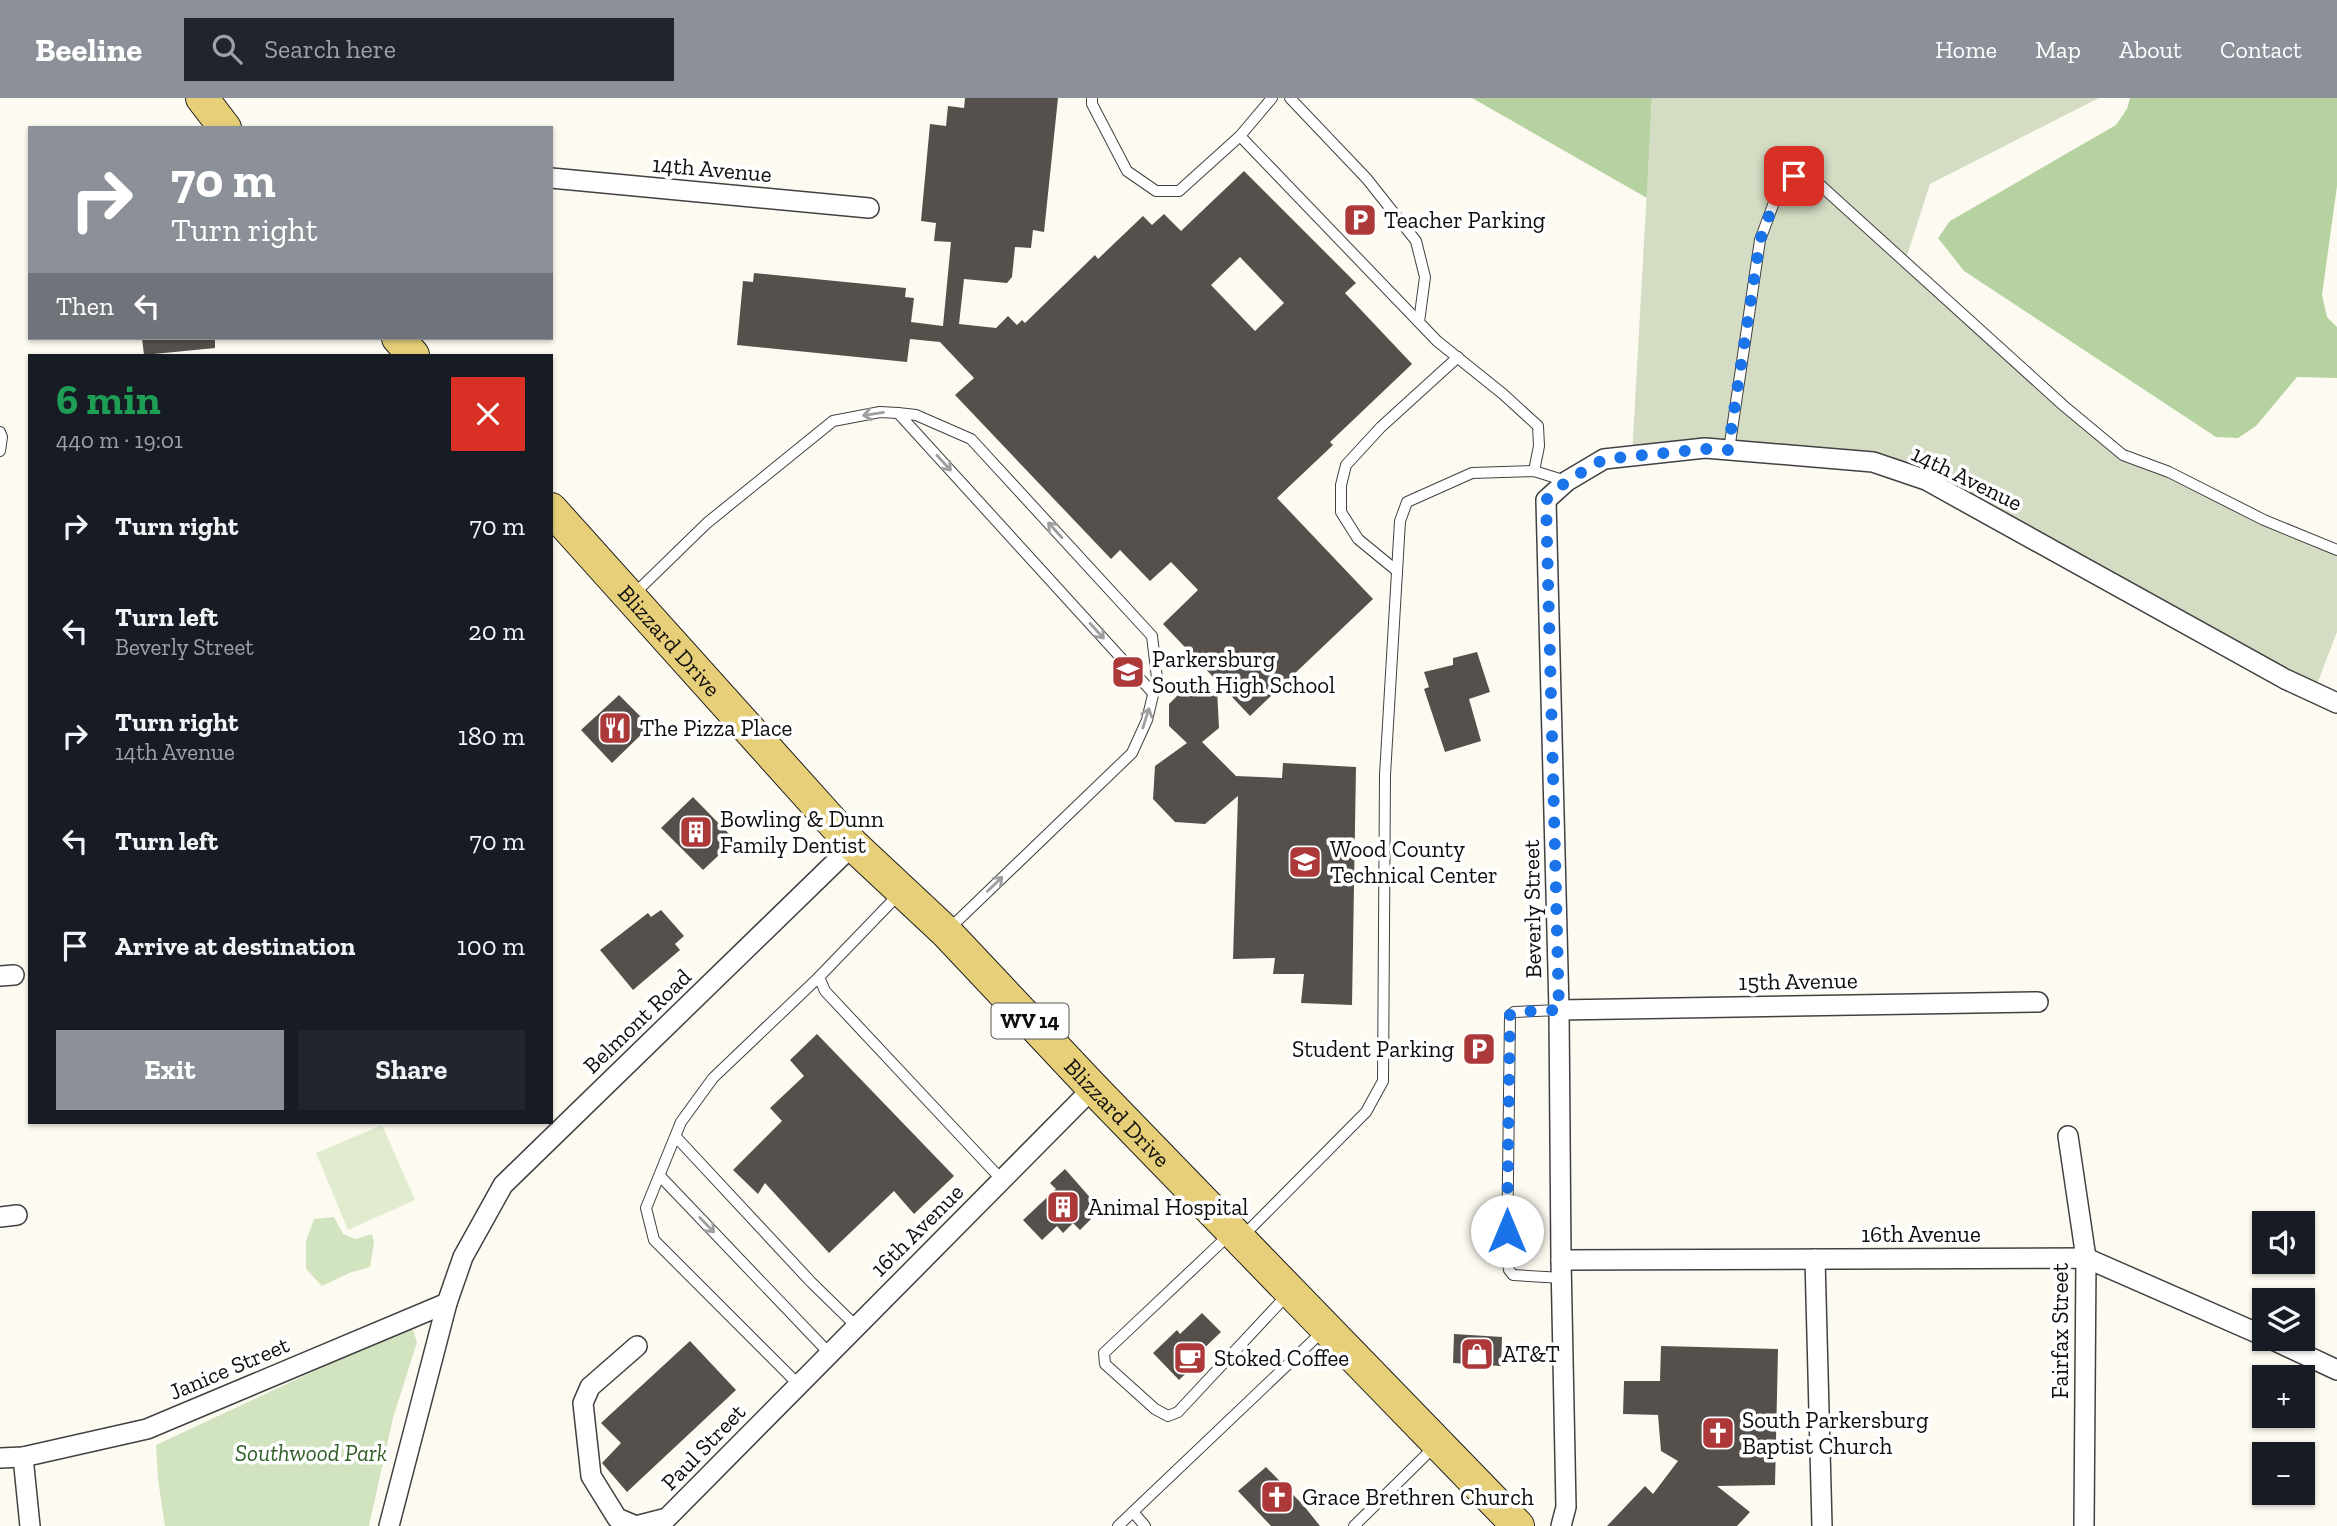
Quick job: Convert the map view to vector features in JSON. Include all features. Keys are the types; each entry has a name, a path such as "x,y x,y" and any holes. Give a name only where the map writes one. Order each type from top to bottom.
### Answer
{"main road":[{"path":"202,98 223,126"},
{"path":"400,340 412,354"},
{"name":"Blizzard Drive","path":"553,511 853,845 946,932 1093,1088 1518,1526"}],"street":[{"name":"14th Avenue","path":"553,178 869,208"},
{"name":"14th Avenue","path":"1546,500 1567,481 1604,459 1705,449 1873,462 1926,480 2285,679 2337,703"},
{"name":"Beverly Street","path":"1546,500 1559,1010 1566,1507 1561,1526"},
{"name":"Belmont Road","path":"389,1526 447,1303 463,1257 503,1185 853,845"},
{"name":"15th Avenue","path":"1559,1010 2038,1002"},
{"name":"16th Avenue","path":"776,1407 1093,1088"},
{"name":"Fairfax Street","path":"2068,1136 2086,1258 2084,1526"},
{"name":"16th Avenue","path":"1561,1269 1815,1259 2086,1258 2252,1331"},
{"path":"1815,1259 1822,1526"},
{"name":"Janice Street","path":"0,1458 23,1457 147,1429 447,1303"},
{"name":"Paul Street","path":"637,1346 590,1387 583,1403 591,1476 617,1518 636,1526 667,1518 776,1407"},
{"path":"2297,1351 2337,1370"},
{"path":"23,1457 30,1526"}],"lane":[{"path":"1092,98 1092,104 1127,171 1156,191 1179,191 1240,136 1272,98"},
{"path":"1290,98 1367,179 1416,242 1425,277 1419,322"},
{"path":"1240,136 1419,322 1538,426 1539,446 1534,471"},
{"path":"1728,450 1760,240 1776,197 1794,176 1819,184 2064,406 2123,455 2169,472 2264,520 2337,550"},
{"path":"1397,571 1358,539 1341,512 1341,485 1346,465 1381,428 1458,357"},
{"path":"630,597 707,523 833,421 880,412 916,415 971,439 1152,636 1157,678 1147,720 1132,753 946,932"},
{"path":"898,413 1153,693"},
{"path":"0,432 0,451"},
{"path":"1290,1291 1178,1412 1168,1416 1155,1409 1105,1364 1104,1353 1236,1236 1366,1112 1382,1081 1385,775 1400,521 1407,502 1472,473 1534,471 1567,481"},
{"path":"798,1384 654,1240 646,1209 681,1122 713,1078 819,977 902,890"},
{"path":"819,977 825,991 1002,1180"},
{"path":"1559,1010 1514,1012 1510,1015 1509,1270 1513,1275 1561,1269"},
{"path":"676,1137 811,1282 856,1326"},
{"path":"660,1176 830,1353"},
{"path":"1118,1526 1326,1328"},
{"path":"1354,1526 1438,1443"},
{"path":"1133,1512 1145,1526"}],"green space":[{"path":"1472,98 1652,98 1647,198"},
{"path":"1652,98 2099,98 1930,184 1905,262 2123,455 2337,550 2337,632 2314,692 1873,462 1705,448 1632,456"},
{"path":"2130,98 2337,98 2337,186 2322,295 2327,317 2337,327 2337,378 2297,377 2256,426 2238,438 2216,437 1964,271 1938,238 1950,221 2116,125 2127,109"},
{"path":"382,1125 415,1200 348,1230 316,1153"},
{"path":"334,1217 343,1234 355,1239 372,1234 374,1242 370,1267 349,1273 322,1286 306,1269 306,1241 314,1219"},
{"name":"Southwood Park","path":"402,1330 413,1330 417,1342 393,1418 369,1526 165,1526 156,1445"}],"building":[{"name":"Parkersburg South High School","path":"965,98 1058,98 1044,232 1033,230 1031,248 1015,247 1012,277 1007,283 964,279 959,324 996,328 1008,316 1017,325 1022,320 1025,323 1095,255 1098,259 1143,216 1152,225 1164,214 1181,231 1244,171 1356,283 1345,293 1412,364 1330,442 1333,445 1277,498 1373,599 1250,716 1163,624 1198,590 1171,562 1150,581 1120,550 1111,559 955,395 974,378 940,342 910,339 907,362 737,345 743,281 753,282 754,273 906,288 905,297 914,298 911,322 943,326 951,242 934,241 936,223 921,221 930,124 946,126 948,106 964,108","holes":["1240,257 1284,303 1255,331 1211,285"]},
{"path":"142,340 215,340 215,348 144,354"},
{"path":"1477,652 1490,692 1469,699 1481,741 1445,752 1424,689 1429,687 1424,672 1453,665 1453,658"},
{"path":"1184,689 1217,689 1219,728 1202,742 1236,776 1282,778 1283,763 1356,767 1352,1005 1301,1003 1304,974 1273,974 1275,958 1233,959 1238,796 1205,824 1175,822 1153,799 1155,766 1187,743 1169,726 1169,704"},
{"name":"The Pizza Place","path":"619,695 650,726 612,763 581,730"},
{"name":"Bowling & Dunn Family Dentist","path":"693,797 735,840 703,870 661,828"},
{"path":"661,910 684,936 675,944 680,950 633,990 600,950 648,913 651,917"},
{"path":"817,1034 954,1176 914,1214 894,1191 829,1253 765,1183 758,1194 733,1170 782,1121 770,1108 804,1076 790,1060"},
{"name":"Animal Hospital","path":"1065,1169 1094,1202 1085,1212 1091,1219 1080,1230 1073,1223 1063,1233 1057,1226 1042,1240 1023,1220 1056,1189 1050,1183"},
{"path":"1202,1313 1221,1332 1198,1354 1202,1358 1179,1380 1153,1353 1177,1330 1180,1334"},
{"name":"AT&T","path":"1454,1334 1502,1337 1501,1366 1453,1363"},
{"path":"690,1341 736,1390 627,1492 602,1463 621,1443 601,1423"},
{"name":"South Parkersburg Baptist Church","path":"1661,1346 1778,1349 1775,1485 1717,1486 1750,1512 1737,1526 1607,1526 1645,1486 1653,1494 1678,1461 1661,1451 1658,1415 1623,1414 1624,1381 1660,1381"},
{"name":"Grace Brethren Church","path":"1266,1467 1320,1526 1271,1526 1238,1491"}],"place":[{"name":"Teacher Parking","path":"1360,220"},
{"name":"Parkersburg South High School","path":"1128,672"},
{"name":"The Pizza Place","path":"615,728"},
{"name":"Bowling & Dunn Family Dentist","path":"696,832"},
{"name":"Wood County Technical Center","path":"1305,862"},
{"name":"Student Parking","path":"1479,1049"},
{"name":"Animal Hospital","path":"1063,1207"},
{"name":"AT&T","path":"1477,1354"},
{"name":"Stoked Coffee","path":"1190,1358"},
{"name":"South Parkersburg Baptist Church","path":"1718,1433"},
{"name":"Grace Brethren Church","path":"1277,1497"}],"route":[{"path":"1507,1231 1510,1015 1514,1012 1559,1010 1546,500 1567,481 1604,459 1705,449 1728,450 1760,240 1776,197 1794,176"}]}
